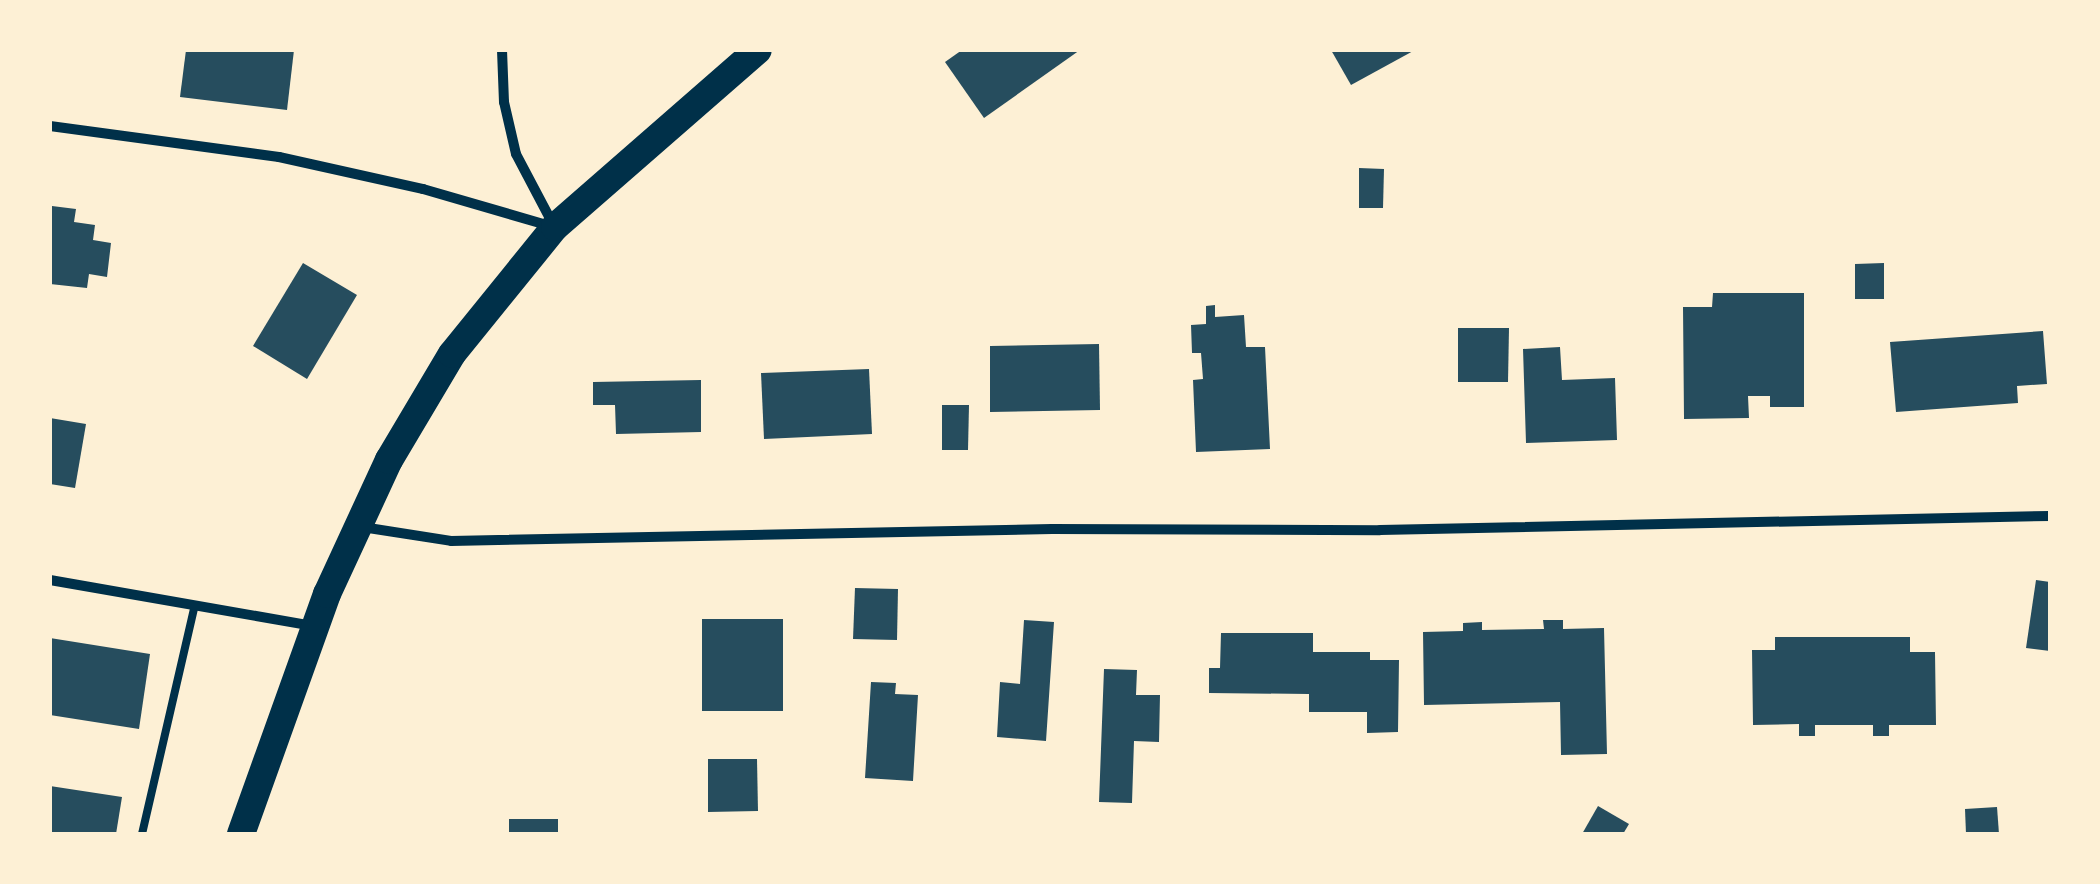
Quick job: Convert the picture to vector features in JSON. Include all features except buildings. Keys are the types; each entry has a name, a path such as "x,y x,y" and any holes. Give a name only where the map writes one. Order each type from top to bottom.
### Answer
{"highway":[{"path":"241,834 314,626 357,526 409,423 452,354 555,227 758,50"}],"street":[{"path":"502,50 504,102 516,154 555,227"},
{"path":"50,126 279,156 555,227"},
{"path":"357,526 452,541 1052,529 1420,530 2050,516"},
{"path":"50,580 314,626"}],"lane":[{"path":"142,834 194,608"}]}
